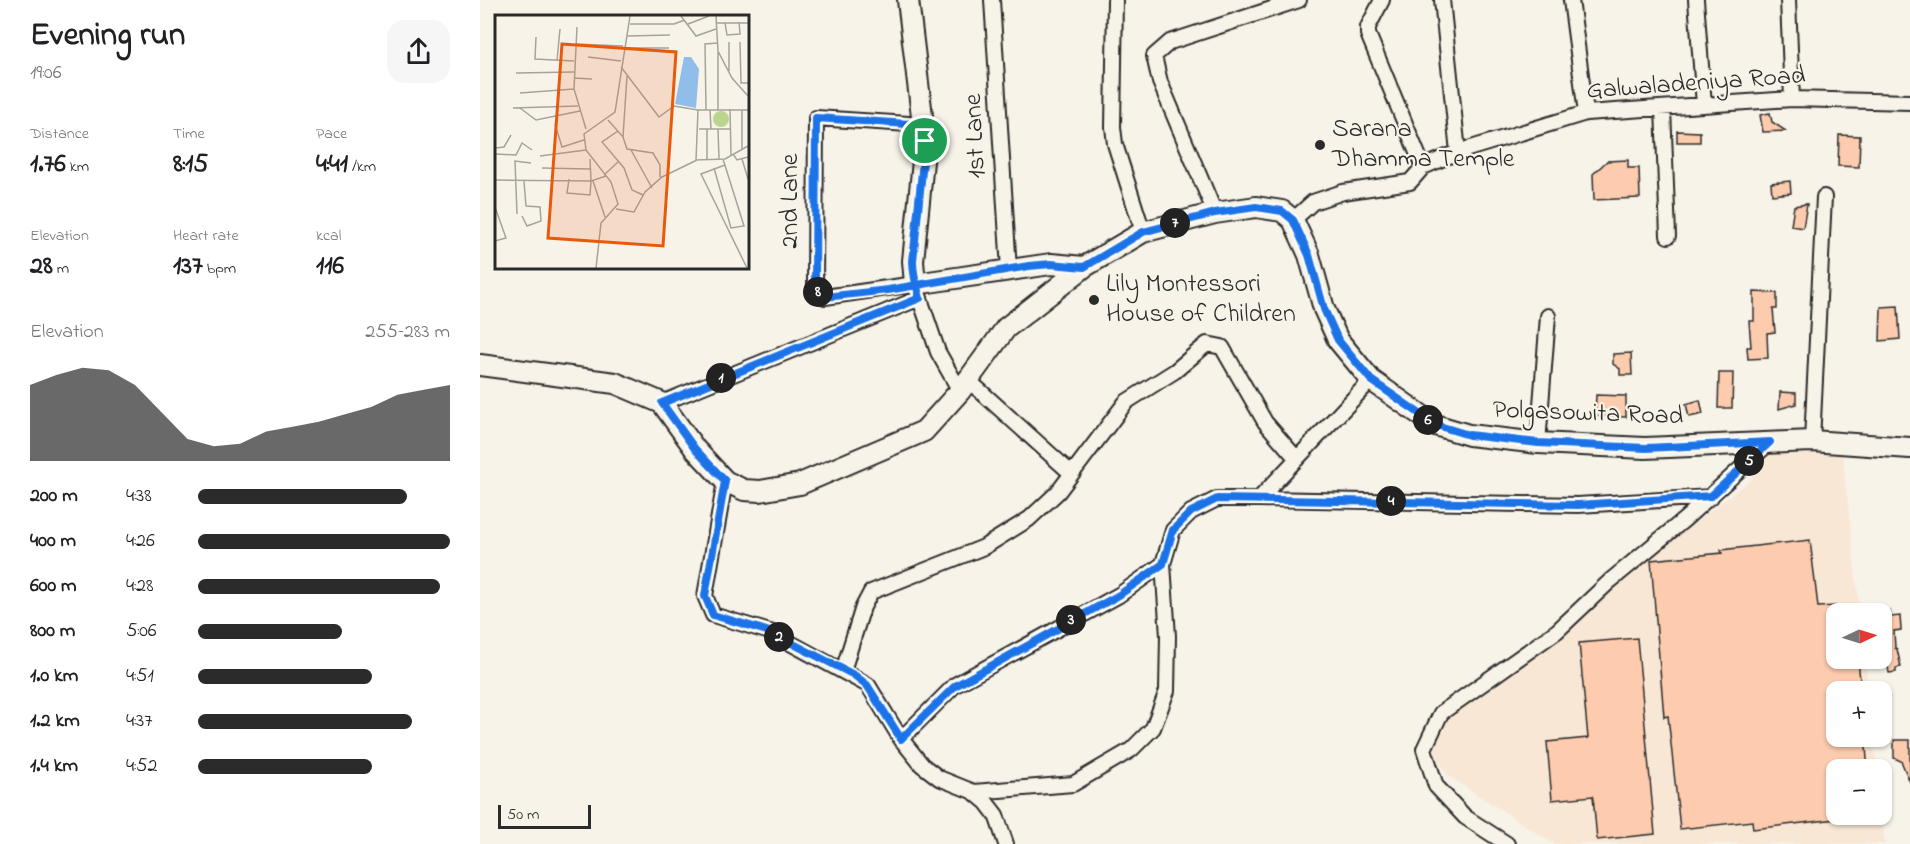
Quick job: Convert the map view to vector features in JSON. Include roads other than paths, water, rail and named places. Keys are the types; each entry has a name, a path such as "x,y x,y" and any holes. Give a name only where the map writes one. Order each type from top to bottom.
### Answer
{"street":[{"path":"908,0 924,125 924,161 913,261 918,291 938,352 964,386 1071,473"},
{"name":"1st Lane","path":"992,0 1009,270"},
{"path":"1115,0 1113,127 1115,144 1143,232"},
{"path":"1215,213 1160,82 1154,56 1170,42 1299,0"},
{"path":"1382,0 1368,27 1368,34 1423,167"},
{"path":"1442,0 1458,152"},
{"path":"1571,0 1586,113"},
{"path":"1696,0 1704,105"},
{"path":"1788,0 1792,99"},
{"name":"Galwaladeniya Road","path":"1293,220 1313,202 1343,192 1410,182 1423,167 1458,152 1586,113 1792,99 1910,102"},
{"path":"1663,108 1668,236"},
{"name":"2nd Lane","path":"918,291 825,297 819,293 815,286 816,118 924,125"},
{"path":"1812,441 1824,197"},
{"path":"480,365 615,383 662,403 695,449 725,481 744,490 760,491 800,484 924,431 964,386 1006,328 1084,267 1143,232 1215,213 1256,207 1282,211 1293,220"},
{"name":"Polgasowita Road","path":"1293,220 1309,255 1324,309 1338,340 1371,380 1436,425 1469,435 1538,443 1646,448 1812,441 1910,448"},
{"path":"662,403 918,291 1009,270 1051,264 1084,267"},
{"path":"1538,443 1548,315"},
{"path":"843,671 863,607 871,592 984,547 1029,519 1058,492 1126,402 1175,371 1207,344 1222,347 1265,422 1297,459"},
{"path":"1259,499 1371,380"},
{"path":"1507,844 1465,817 1436,786 1424,749 1441,712 1557,631 1610,581 1711,496 1770,442"},
{"path":"725,481 705,596 707,606 713,615 770,632 867,685 901,739 922,765 939,778 974,792 996,815 1006,844"},
{"path":"974,792 1072,784 1131,750 1154,728 1167,691 1163,564 1173,530 1191,512 1217,499 1578,505 1711,496"},
{"path":"901,739 955,686 1119,595 1163,564"}],"place":[{"name":"Sarana Dhamma Temple","path":"1320,145"},
{"name":"Lily Montessori House of Children","path":"1094,300"}]}
